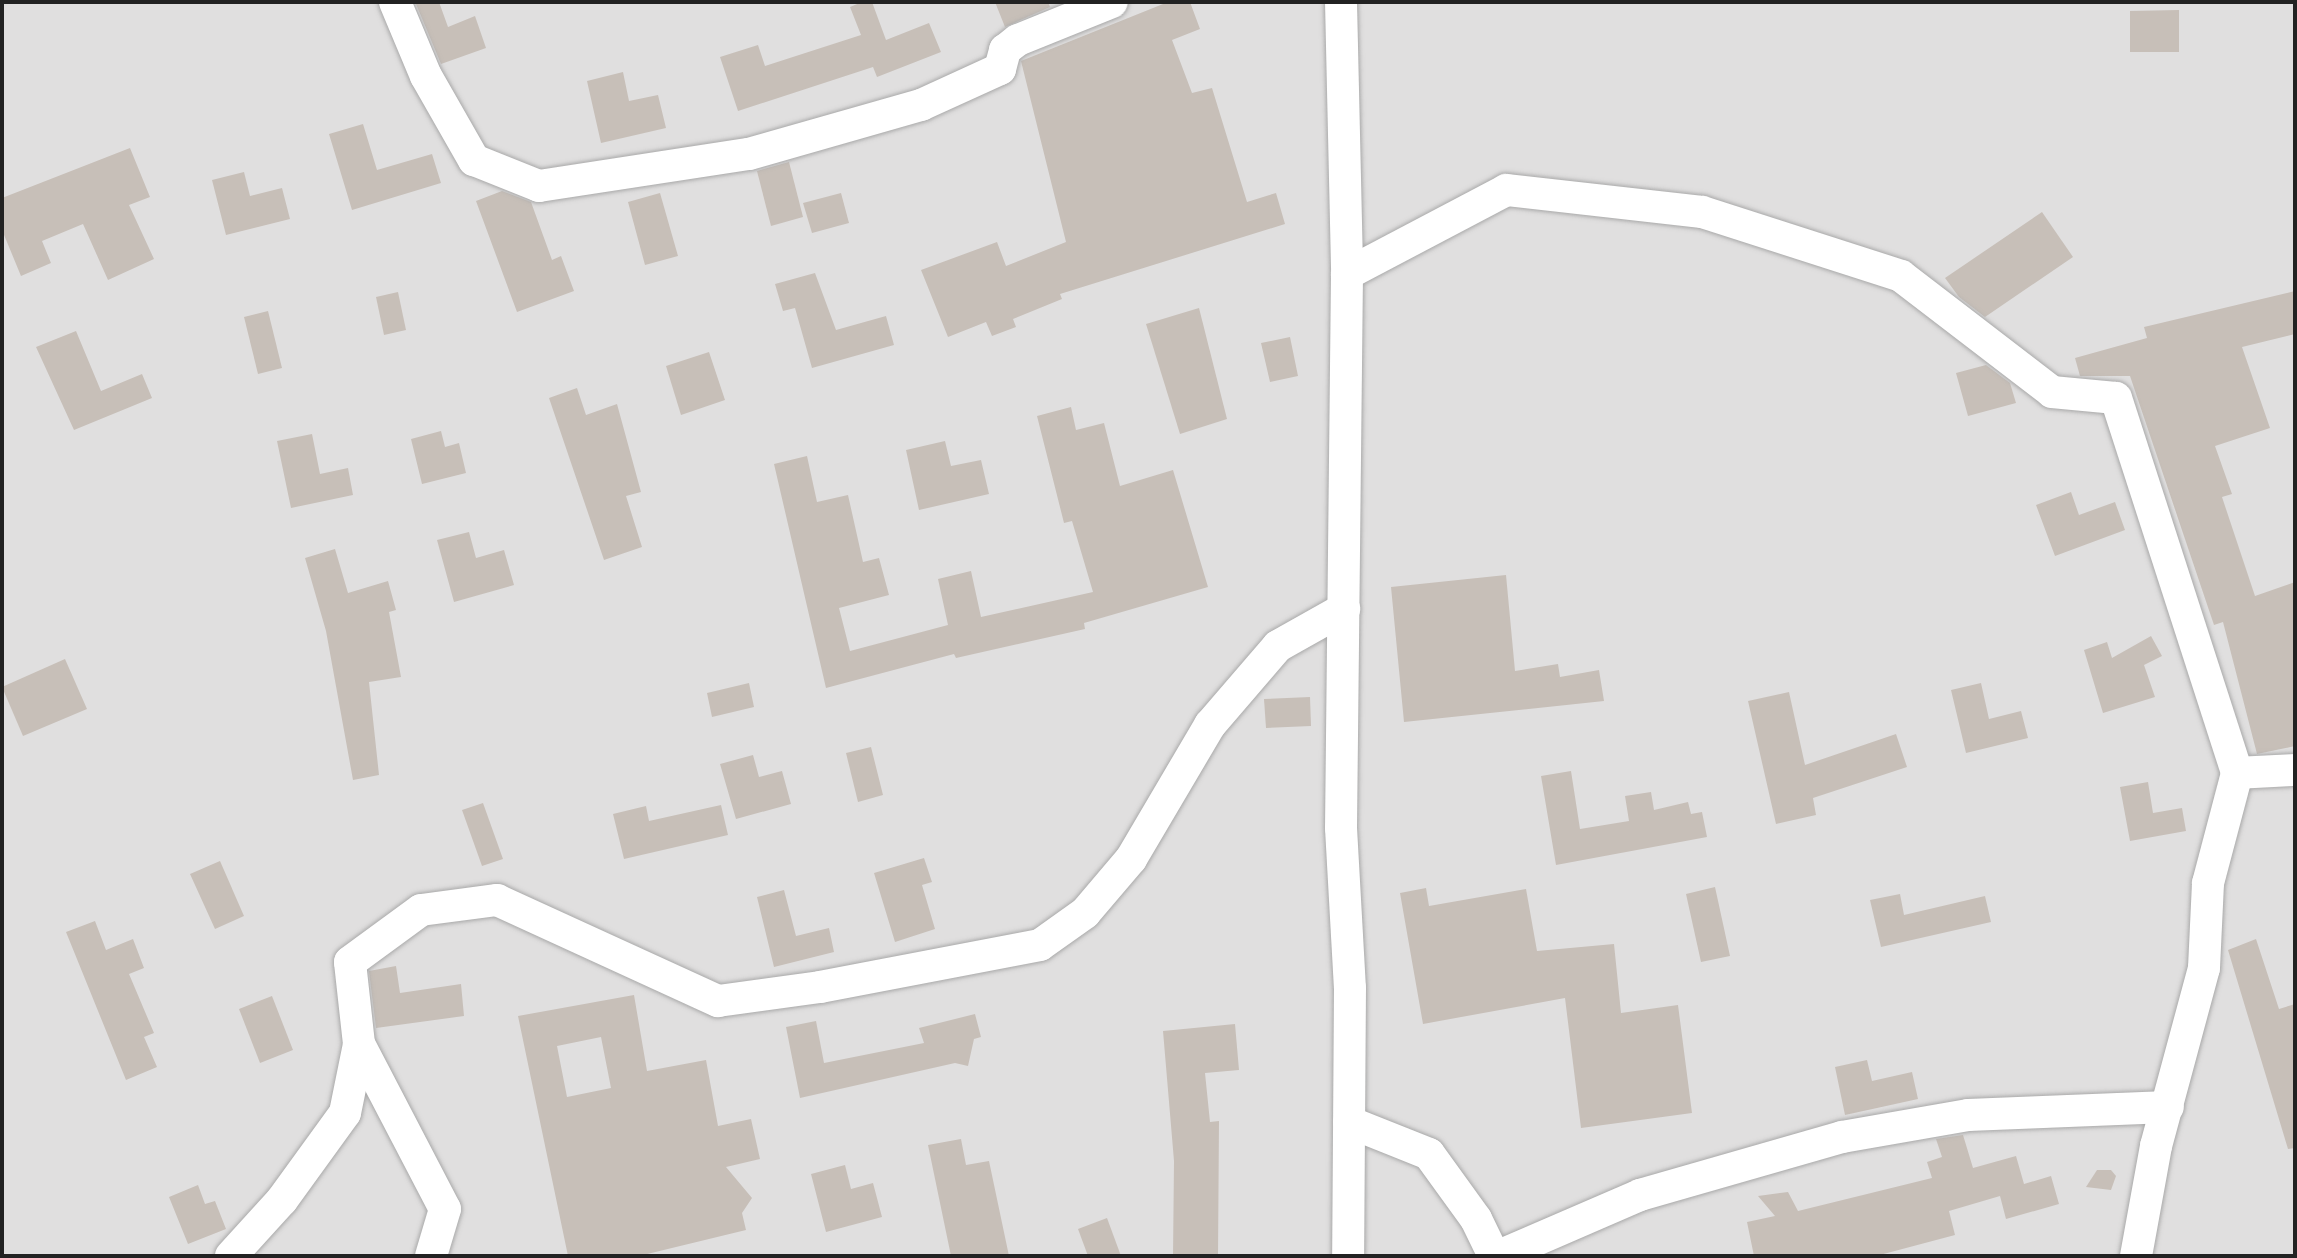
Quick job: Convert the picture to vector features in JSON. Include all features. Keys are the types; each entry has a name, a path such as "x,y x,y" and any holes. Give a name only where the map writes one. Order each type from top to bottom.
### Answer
{"street":[{"path":"395,2 426,76 474,160 539,186 564,186 749,154 921,105 1000,69 1005,50 1018,40 1112,2"},
{"path":"1341,2 1347,274 1341,828 1350,988 1348,1256"},
{"path":"1347,274 1506,190 1702,212 1901,276 2052,391 2116,397 2237,773 2207,883 2199,994 2139,1222 2136,1256"},
{"path":"231,1256 282,1200 345,1113 359,1044 350,962 421,910 497,900 718,1001 820,987 1040,944 1085,913 1131,859 1210,725 1278,646 1344,610"},
{"path":"2237,773 2295,770"},
{"path":"359,1044 445,1209 431,1256"},
{"path":"1349,1122 1429,1154 1476,1219 1496,1256 1640,1195 1842,1137 1968,1115 2168,1107"}],"shaded area":[{"path":"2,2 2295,2 2295,1256 2,1256"}],"building":[{"path":"439,2 448,27 475,16 486,48 441,64 416,4"},
{"path":"862,2 872,2 886,40 929,23 941,52 877,77 873,67 738,111 720,57 758,45 765,66 861,35 850,7"},
{"path":"995,2 1048,2 1050,7 1005,27"},
{"path":"1168,2 1190,2 1200,29 1172,40 1192,93 1212,88 1247,202 1276,193 1285,224 1060,294 1062,299 1013,319 1016,327 992,336 986,322 948,337 921,270 997,242 1006,266 1066,242 1021,61"},
{"path":"2179,10 2179,52 2130,52 2130,11"},
{"path":"623,72 629,101 658,95 666,128 601,143 587,81"},
{"path":"363,124 377,170 432,154 441,183 352,210 329,134"},
{"path":"130,148 150,197 129,205 154,259 108,280 83,224 42,241 51,263 21,276 2,230 2,198"},
{"path":"789,162 803,217 771,226 757,171"},
{"path":"244,172 250,196 282,188 290,219 226,235 212,180"},
{"path":"502,191 531,202 552,260 561,256 574,291 517,312 476,201"},
{"path":"660,193 678,256 645,265 628,202"},
{"path":"841,193 849,223 812,233 803,203"},
{"path":"2042,212 2073,257 1985,317 1959,297 1945,278"},
{"path":"815,273 836,330 886,316 894,345 812,368 795,308 783,311 775,284"},
{"path":"2295,291 2295,334 2242,347 2270,428 2215,446 2232,494 2222,497 2255,596 2295,582 2295,746 2257,754 2223,622 2214,625 2130,376 2080,376 2075,358 2147,338 2144,327"},
{"path":"398,292 406,330 384,335 376,297"},
{"path":"1199,308 1227,419 1180,434 1146,324"},
{"path":"268,311 282,368 258,374 244,317"},
{"path":"76,331 101,391 142,374 152,398 74,430 36,347"},
{"path":"1290,337 1298,376 1270,382 1261,343"},
{"path":"709,352 725,400 681,415 666,366"},
{"path":"1986,365 2010,383 2016,403 1968,416 1956,373"},
{"path":"577,388 586,415 617,404 641,492 626,496 642,547 604,560 549,398"},
{"path":"1071,407 1076,430 1104,423 1120,486 1173,470 1208,587 1084,623 1085,629 956,658 954,654 826,688 774,464 807,456 817,502 848,495 863,562 879,558 889,595 839,608 850,651 948,625 938,579 971,571 981,617 1093,592 1072,521 1064,523 1037,416"},
{"path":"441,431 445,447 459,443 466,473 422,484 411,439"},
{"path":"312,434 320,474 348,468 353,495 291,508 277,441"},
{"path":"945,441 951,466 981,460 989,494 919,510 906,450"},
{"path":"2071,492 2079,515 2115,502 2125,530 2055,556 2036,505"},
{"path":"469,532 476,558 504,550 514,585 454,602 437,540"},
{"path":"335,549 348,593 388,581 396,610 389,612 401,677 369,682 379,775 353,780 326,631 305,558"},
{"path":"1506,575 1515,671 1558,664 1560,677 1599,670 1604,701 1404,722 1391,587"},
{"path":"2151,636 2162,656 2144,665 2155,697 2103,713 2084,650 2107,642 2112,658"},
{"path":"65,659 87,709 23,736 2,687"},
{"path":"749,683 754,707 712,717 707,693"},
{"path":"1981,683 1989,719 2021,711 2028,738 1966,753 1951,690"},
{"path":"1789,692 1805,765 1896,734 1907,767 1813,798 1816,815 1776,824 1748,701"},
{"path":"1310,697 1311,726 1266,728 1264,699"},
{"path":"871,747 883,795 858,802 846,753"},
{"path":"753,755 759,777 782,771 791,804 736,819 720,764"},
{"path":"1571,771 1580,829 1629,821 1625,796 1651,792 1654,810 1688,802 1691,814 1702,812 1707,837 1556,865 1541,776"},
{"path":"2148,782 2153,813 2182,808 2186,831 2130,841 2120,787"},
{"path":"483,803 503,859 482,866 462,810"},
{"path":"721,805 728,835 624,859 613,814 646,806 649,821"},
{"path":"924,858 932,882 922,885 935,929 895,942 874,873"},
{"path":"220,861 244,916 215,929 190,874"},
{"path":"1715,887 1730,956 1701,962 1686,894"},
{"path":"1426,888 1429,906 1526,889 1537,951 1614,944 1621,1013 1678,1005 1692,1113 1581,1128 1565,998 1423,1024 1400,893"},
{"path":"784,890 796,936 829,928 834,952 774,967 757,897"},
{"path":"1900,894 1904,915 1985,896 1991,922 1881,947 1870,900"},
{"path":"95,921 106,950 133,939 144,968 129,974 154,1033 144,1037 157,1067 126,1080 66,932"},
{"path":"2256,939 2279,1009 2295,1004 2295,1148 2288,1149 2228,950"},
{"path":"396,966 400,993 461,984 464,1016 376,1028 369,971"},
{"path":"634,995 647,1071 706,1060 718,1126 751,1119 760,1159 726,1167 752,1198 742,1213 746,1230 639,1256 568,1256 518,1016","holes":["601,1037 611,1088 567,1097 557,1046"]},
{"path":"272,996 293,1050 260,1063 239,1009"},
{"path":"975,1014 981,1037 974,1039 968,1066 955,1063 800,1098 786,1027 816,1021 824,1063 924,1043 919,1028"},
{"path":"1235,1024 1239,1070 1205,1073 1210,1122 1219,1121 1218,1256 1173,1256 1174,1161 1163,1031"},
{"path":"1867,1060 1872,1081 1912,1072 1918,1099 1845,1115 1835,1067"},
{"path":"1963,1135 1973,1168 2016,1156 2024,1184 2051,1176 2059,1204 2006,1219 2000,1196 1949,1211 1955,1235 1876,1256 1754,1256 1747,1222 1775,1216 1758,1196 1788,1192 1798,1211 1932,1178 1927,1162 1942,1157 1936,1139"},
{"path":"961,1139 966,1165 989,1161 1009,1256 951,1256 928,1145"},
{"path":"845,1165 851,1189 873,1183 882,1217 826,1232 811,1174"},
{"path":"2097,1170 2111,1170 2116,1176 2111,1190 2086,1187"},
{"path":"198,1185 205,1204 215,1201 226,1229 188,1244 169,1197"},
{"path":"1107,1218 1121,1256 1088,1256 1078,1229"}]}
